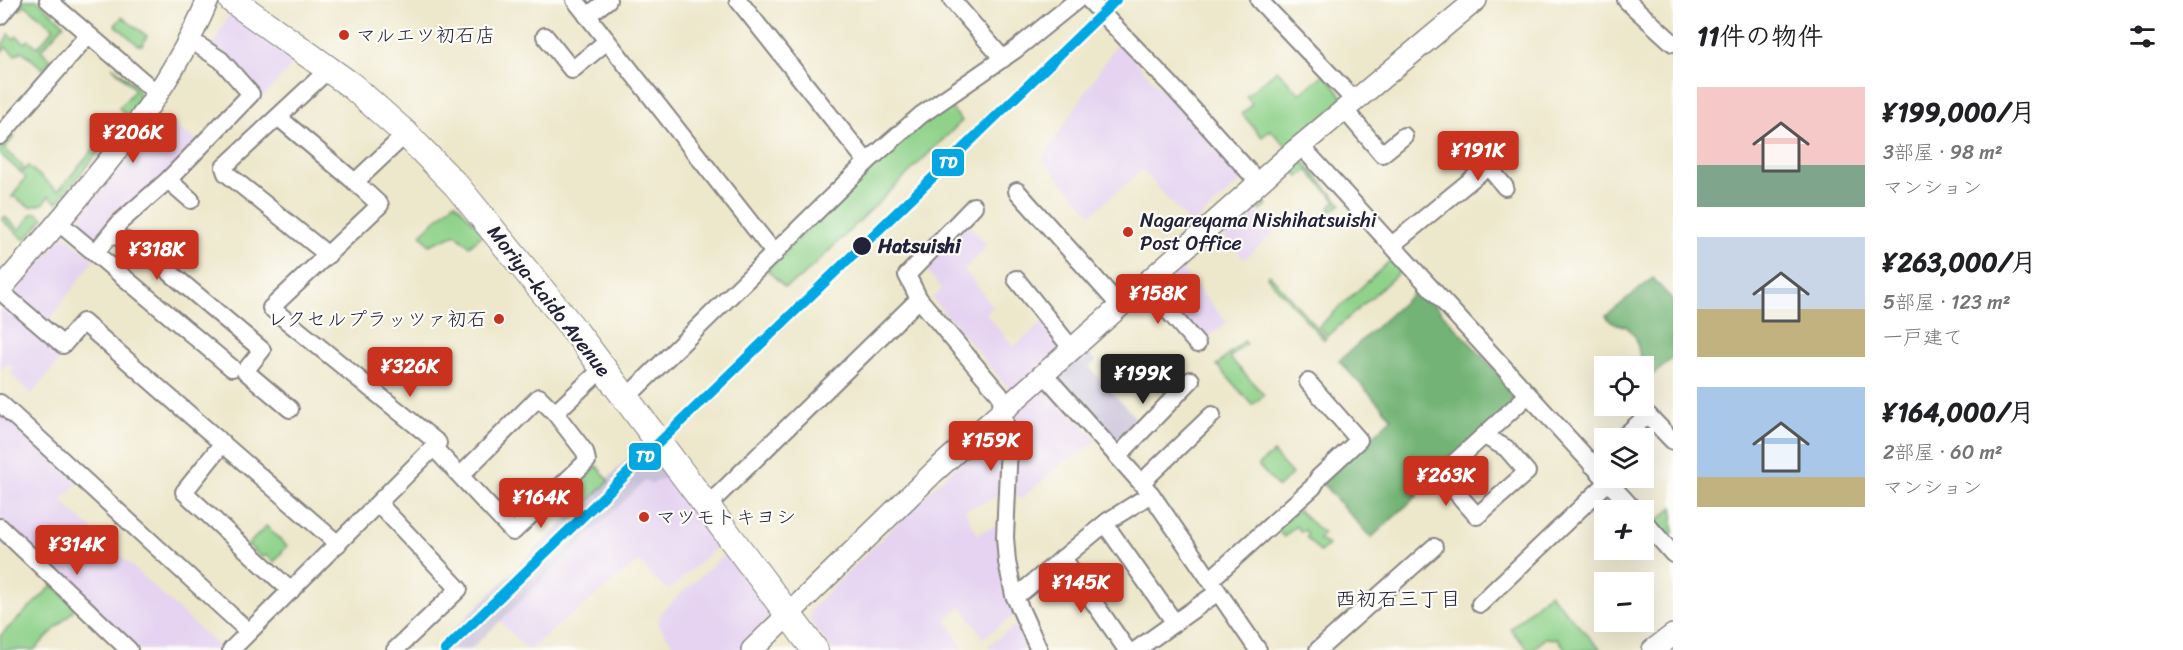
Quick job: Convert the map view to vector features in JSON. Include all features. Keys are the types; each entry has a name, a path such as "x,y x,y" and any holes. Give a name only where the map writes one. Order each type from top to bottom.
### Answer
{"main road":[{"name":"Moriya-kaido Avenue","path":"232,0 329,69 406,134 495,231 815,650"}],"street":[{"path":"0,16 14,0"},
{"path":"48,0 158,94"},
{"path":"208,0 158,94 123,144 0,290 63,345 83,322 338,544"},
{"path":"575,0 775,254"},
{"path":"587,16 608,0"},
{"path":"738,0 867,162"},
{"path":"952,0 1003,59"},
{"path":"625,399 867,162 921,115 1003,59 1077,0"},
{"path":"1089,0 1170,84 1258,183"},
{"path":"1259,0 1349,105 1382,154 1404,136"},
{"path":"752,650 908,495 1300,146 1476,0"},
{"path":"1626,0 1672,42"},
{"path":"0,136 88,35"},
{"path":"545,36 572,70 607,41"},
{"path":"96,252 120,222 168,180 251,94 221,60 189,39"},
{"path":"328,255 226,173 224,168 329,69"},
{"path":"231,650 438,443 271,308 380,205 278,117"},
{"path":"355,182 406,134"},
{"path":"1300,146 1592,465"},
{"path":"1392,245 1483,160 1505,187"},
{"path":"168,180 191,200"},
{"path":"1017,191 1120,306"},
{"path":"974,206 907,275 919,299 1000,395 1009,445 1006,545 1014,595 1039,650"},
{"path":"58,222 232,368"},
{"path":"112,234 142,249 262,350 244,371 290,409"},
{"path":"1016,279 1072,349"},
{"path":"1145,284 1197,344"},
{"path":"706,507 919,299"},
{"path":"555,413 602,369"},
{"path":"1044,374 1147,488 1257,650"},
{"path":"1119,455 1191,380"},
{"path":"1136,650 1175,623 1313,487 1319,477 1359,440 1308,382"},
{"path":"1484,436 1506,448 1527,472 1478,516 1441,475 1528,394"},
{"path":"434,448 513,532 587,461 585,452 555,413 539,397 461,475"},
{"path":"0,403 249,632"},
{"path":"1014,595 1023,591 1147,488 1212,415"},
{"path":"1633,428 1648,415 1673,441"},
{"path":"223,443 184,492 291,591"},
{"path":"1480,604 1602,488"},
{"path":"1614,488 1625,500"},
{"path":"378,503 459,589 396,650"},
{"path":"1105,524 1175,623"},
{"path":"0,527 129,650"},
{"path":"1654,532 1673,554"},
{"path":"1318,650 1434,547"},
{"path":"1063,558 1127,650"},
{"path":"1653,650 1673,635"}],"shaded area":[{"path":"229,13 297,60 261,99 221,54 212,48"},
{"path":"1118,42 1243,180 1191,225 1142,170 1091,214 1042,159"},
{"path":"159,117 200,142 97,242 92,242 73,224 120,169"},
{"path":"1248,203 1275,232 1244,259 1218,229"},
{"path":"968,224 986,244 982,252 964,269 993,307 986,314 1014,347 1043,321 1061,342 1060,349 1012,392 932,298 942,289 924,267"},
{"path":"66,236 94,259 48,322 14,294 62,237"},
{"path":"1177,265 1227,322 1208,338 1198,337 1156,290 1156,283"},
{"path":"6,303 65,354 32,394 10,373 14,368 8,363 0,371 0,310"},
{"path":"1084,348 1096,361 1089,367 1142,425 1118,446 1054,376"},
{"path":"1043,385 1097,440 1072,460 1069,458 1021,499 1015,495 1018,452 1014,411"},
{"path":"0,409 79,482 61,501 220,648 218,650 139,650 0,520"},
{"path":"988,434 1001,439 999,496 965,510 977,534 998,525 1014,615 983,638 962,606 946,619 964,650 832,650 809,620 811,609"},
{"path":"645,442 670,476 651,484 646,480 470,650 433,650"},
{"path":"670,476 721,543 669,590 657,582 639,561 528,650 500,621 647,479"},
{"path":"730,555 769,608 769,617 738,650 678,650 658,624 661,612 723,556"},
{"path":"1018,623 1030,650 991,650 988,646"}],"green space":[{"path":"21,0 37,0 64,24 41,50 51,60 43,69 22,51 15,55 6,47 3,51 0,49 9,34 14,39 17,36 25,43 28,40 38,47 54,28 25,5 20,10 16,6"},
{"path":"122,17 147,36 142,45 138,45 115,25"},
{"path":"112,66 138,87 139,99 127,116 57,203 49,196 43,204 30,207 13,196 11,198 26,177 0,154 0,147 10,134 14,137 4,149 22,165 23,171 28,166 58,191 124,113 119,108 135,90"},
{"path":"1277,70 1300,94 1325,73 1344,99 1288,147 1270,130 1262,137 1242,114 1252,104 1246,96"},
{"path":"948,104 962,121 803,276 785,287 767,270 876,161"},
{"path":"1295,162 1305,163 1341,204 1331,211 1329,208 1336,201 1307,170 1299,177 1292,169 1260,197 1267,206 1261,211 1258,208 1262,204 1255,197"},
{"path":"455,202 484,234 469,246 456,234 429,245 421,234"},
{"path":"37,213 44,218 25,240 2,220 5,217 20,230 31,214"},
{"path":"1391,260 1402,270 1328,336 1319,326"},
{"path":"1270,275 1326,338 1324,340 1267,277"},
{"path":"1653,278 1673,301 1673,358 1654,374 1654,356 1640,356 1636,338 1627,327 1611,322 1606,316"},
{"path":"1419,288 1515,392 1511,405 1415,490 1418,495 1371,538 1322,483 1392,418 1339,361"},
{"path":"1244,341 1246,343 1230,358 1264,395 1252,405 1217,365"},
{"path":"1273,453 1292,474 1278,487 1258,465"},
{"path":"597,466 609,481 570,519 556,504"},
{"path":"1673,507 1673,533 1667,538 1654,524"},
{"path":"1298,510 1323,533 1319,539 1328,545 1320,552 1306,537 1308,534 1305,530 1301,532 1296,526 1284,537 1275,528"},
{"path":"266,526 287,546 274,562 266,555 262,558 248,545"},
{"path":"53,585 74,606 73,611 34,650 0,650 0,636"},
{"path":"1549,593 1601,650 1567,650 1557,639 1545,638 1533,650 1529,650 1510,629"}],"transit line":[{"name":"TD","path":"445,650 1116,0"}],"place":[{"name":"マルエツ初石店","path":"344,35"},
{"name":"Nagareyama Nishihatsuishi Post Office","path":"1128,232"},
{"name":"Hatsuishi","path":"862,246"},
{"name":"レクセルプラッツァ初石","path":"499,319"},
{"name":"マツモトキヨシ","path":"644,517"}],"district":[{"name":"西初石三丁目","path":"1398,599"}]}
